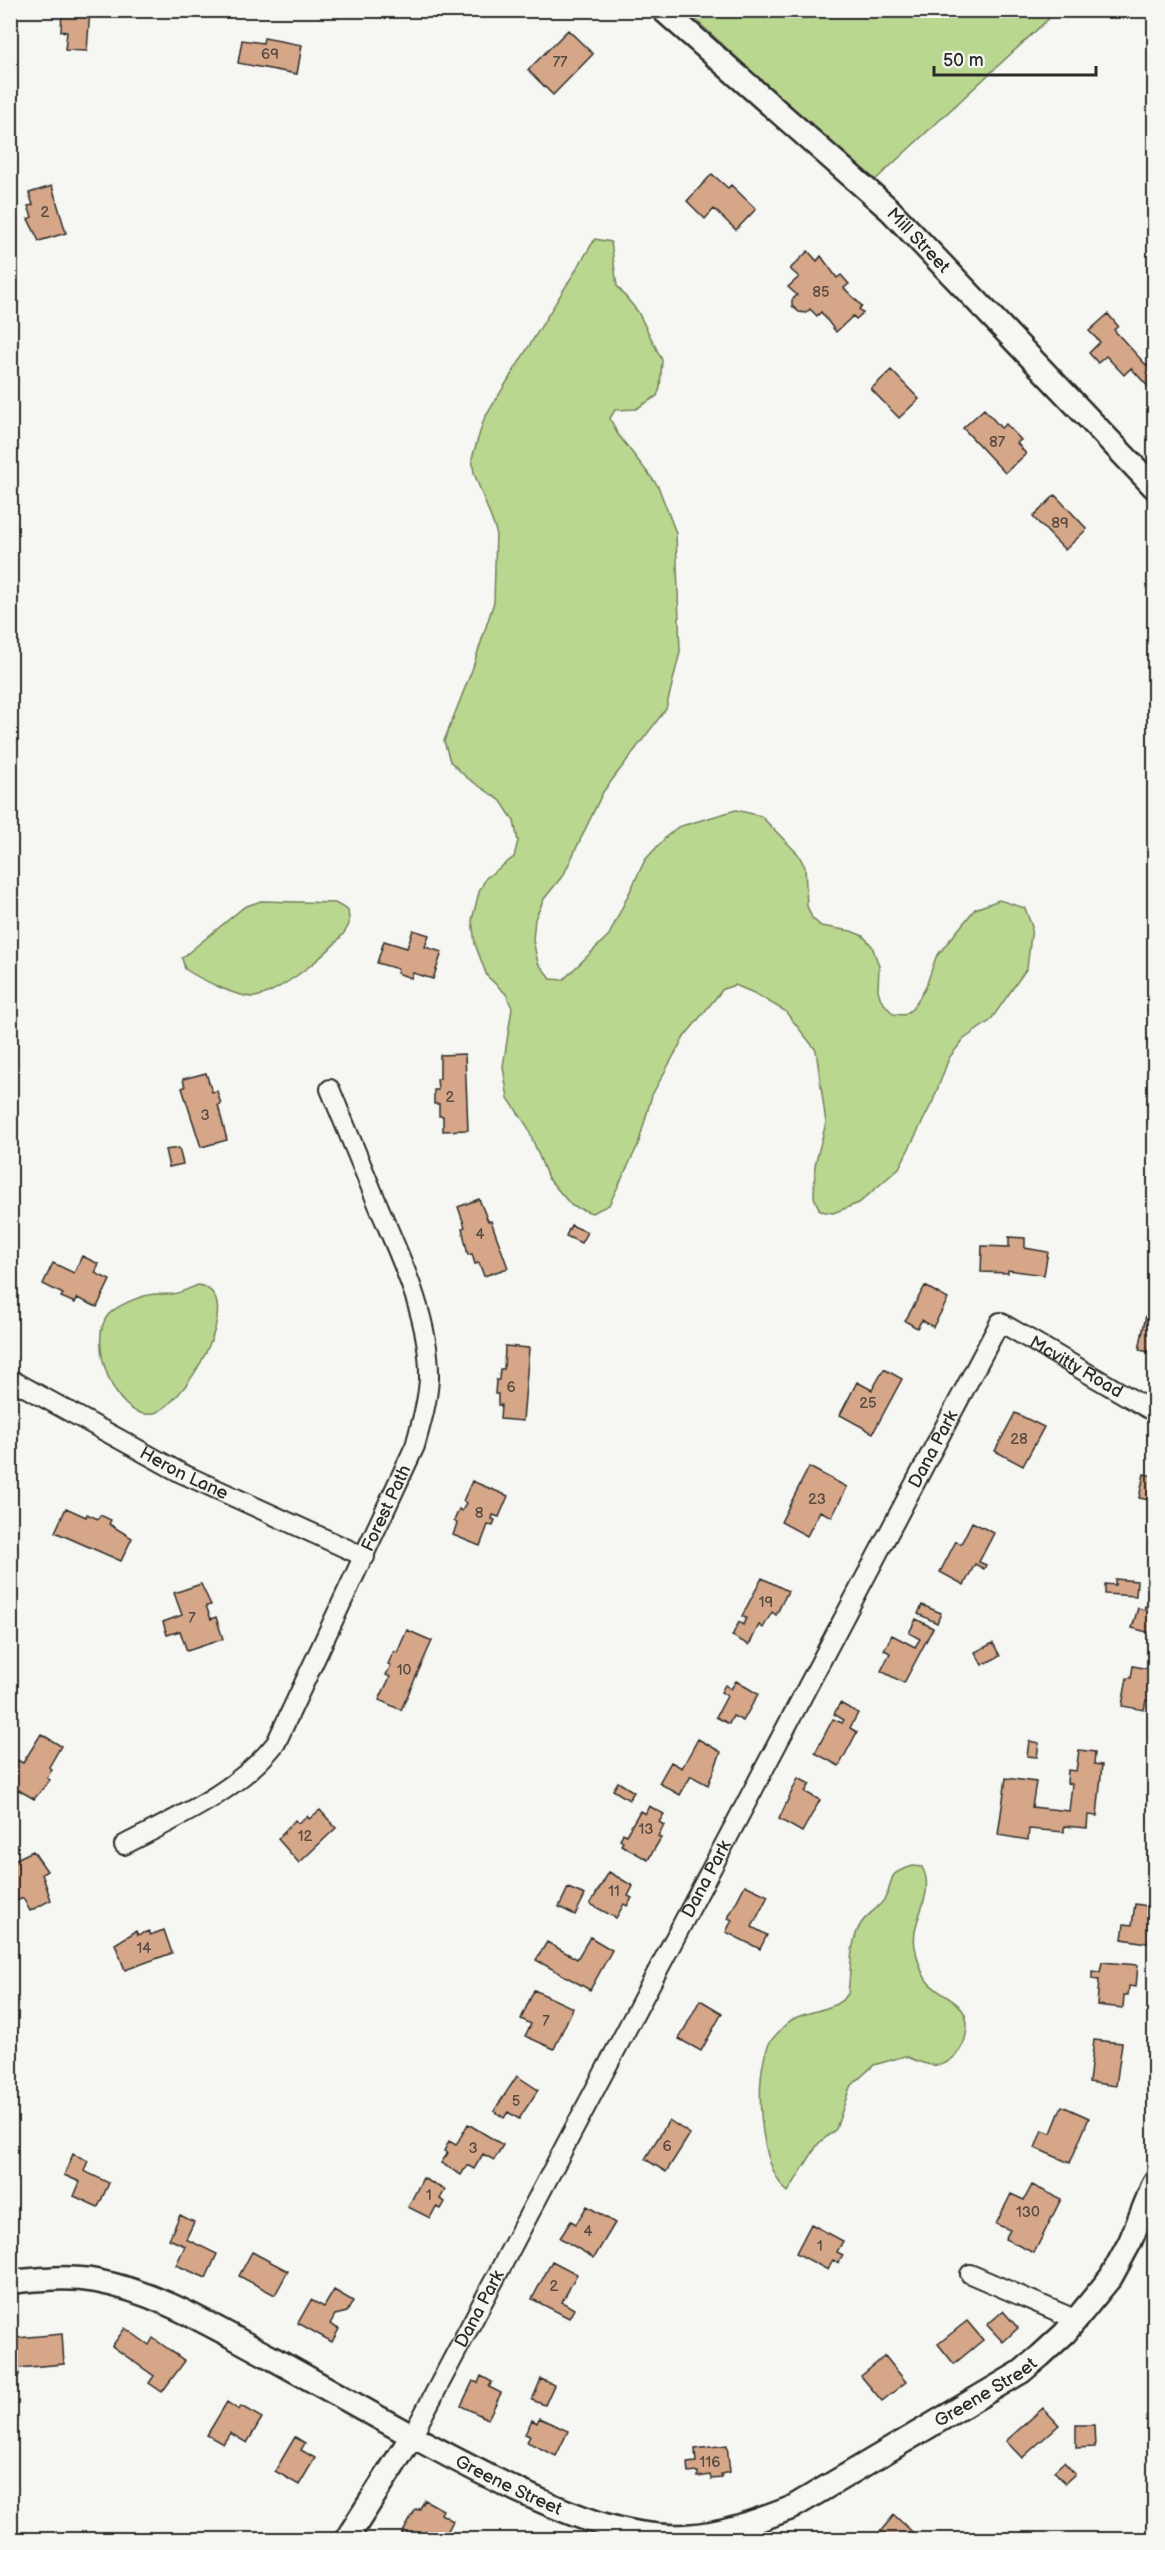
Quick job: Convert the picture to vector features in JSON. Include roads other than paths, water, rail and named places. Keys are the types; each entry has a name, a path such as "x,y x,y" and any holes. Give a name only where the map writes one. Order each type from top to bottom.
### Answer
{"street":[{"name":"Mill Street","path":"663,10 890,210 1155,487"},
{"name":"Forest Path","path":"124,1845 203,1804 251,1770 264,1757 286,1723 415,1446 429,1379 427,1349 419,1314 400,1258 330,1089"},
{"name":"Mcvitty Road","path":"1000,1322 1155,1412"},
{"name":"Dana Park","path":"412,2436 1000,1322"},
{"name":"Heron Lane","path":"10,1378 181,1473 364,1557"},
{"name":"Greene Street","path":"10,2282 64,2278 97,2281 179,2309 500,2482 584,2518 656,2535 686,2536 719,2531 757,2521 790,2508 1021,2372 1077,2320 1111,2277 1130,2242 1155,2183"},
{"path":"970,2274 1077,2320"},
{"path":"346,2540 412,2436"}]}
